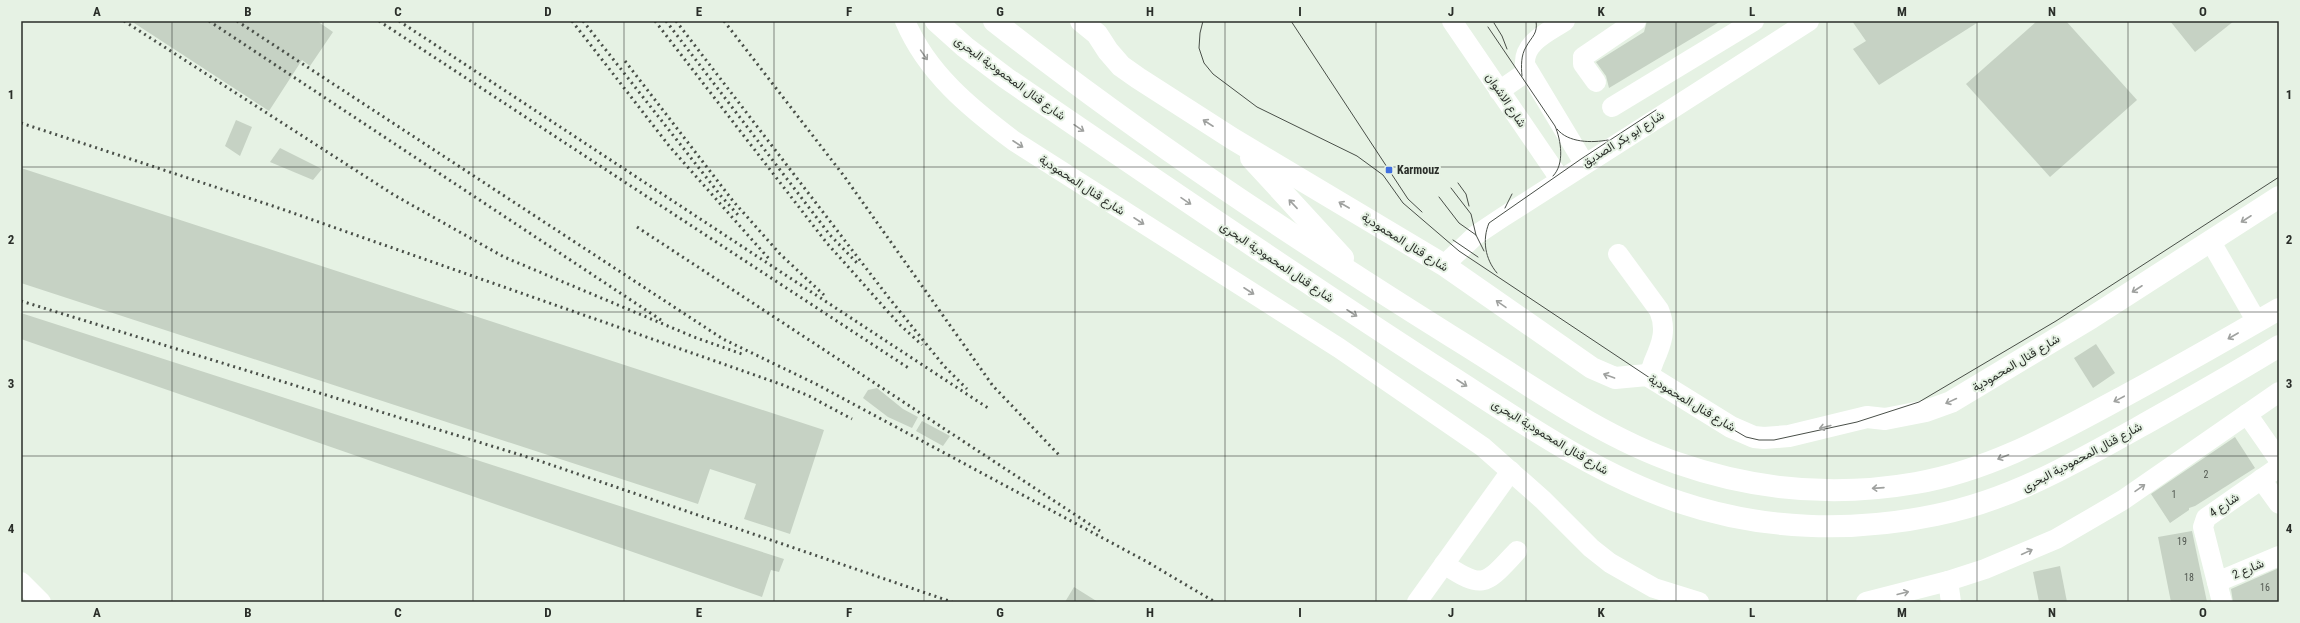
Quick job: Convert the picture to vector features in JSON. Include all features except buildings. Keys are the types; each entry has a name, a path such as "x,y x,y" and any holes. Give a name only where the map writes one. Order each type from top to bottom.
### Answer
{"main road":[{"name":"شارع قنال المحمودية البحرى","path":"936,21 966,47 1006,78 1319,292 1535,430 1577,455 1624,479 1680,502 1716,513 1790,525 1858,526 1903,522 1977,505 2012,492 2067,467 2241,370 2279,346"},
{"path":"994,21 1100,101 1231,193 1367,284 1621,439 1649,452 1707,472 1736,480 1797,489 1835,490 1888,487 1918,483 1977,468 2026,448 2063,429 2279,309"},
{"name":"شارع قنال المحمودية","path":"1081,21 1097,34 1114,59 1129,72 1233,139 1444,265 1592,368 1615,378 1647,375 1731,426 1754,437 1772,438 1789,436 1867,417 1885,419 1900,417 1950,402 2091,318 2279,197"},
{"path":"1233,139 1367,284"}],"street":[{"name":"شارع قنال المحمودية","path":"905,21 921,51 953,91 971,108 1014,141 1339,348 1483,447 1511,470 1586,544 1610,564 1654,588 1699,602"},
{"name":"شارع الاشوان","path":"1452,21 1560,179"},
{"path":"1565,21 1531,44 1524,57 1528,71 1584,163"},
{"path":"1596,82 1583,64 1583,57 1636,21"},
{"path":"1612,106 1754,21"},
{"name":"شارع ابو بكر الصديق","path":"1444,265 1476,235 1584,163 1809,21"},
{"path":"1499,91 1528,71"},
{"path":"1641,89 1658,117"},
{"path":"2211,242 2257,322"},
{"path":"1618,254 1659,310 1663,318 1664,326 1662,343 1647,375"},
{"path":"1866,602 1948,581 2021,555 2090,520 2279,392"},
{"path":"2247,414 2279,460"},
{"name":"شارع 4","path":"2217,582 2203,522 2206,518 2279,467"},
{"path":"1417,602 1511,470"},
{"path":"2262,479 2279,504"},
{"path":"1444,564 1467,579 1478,581 1492,577 1516,551"},
{"name":"شارع 2","path":"2217,582 2279,556"},
{"path":"1948,581 1951,602"},
{"path":"21,582 41,602"},
{"path":"2217,582 2222,602"}],"tram line":[{"path":"1203,21 1200,33 1199,48 1204,63 1213,74 1257,107 1357,156 1383,175 1403,203 1459,251 1686,402 1746,437 1759,440 1774,440 1857,422 1919,402 2056,321 2279,177"},
{"path":"1291,21 1408,199 1422,212"},
{"path":"1522,76 1522,57 1526,47 1534,35 1536,21"},
{"path":"1494,23 1502,36 1507,49"},
{"path":"1488,27 1555,126 1561,152 1559,165 1553,176"},
{"path":"1497,273 1487,256 1485,243 1489,223 1581,159 1656,110"},
{"path":"1557,129 1567,137 1581,141 1595,142 1608,140"},
{"path":"1458,183 1466,194 1469,206"},
{"path":"1451,188 1471,214 1476,235"},
{"path":"1505,208 1512,194"},
{"path":"1439,197 1459,223 1476,235 1484,251"},
{"path":"1453,240 1478,257"}],"railway":[{"path":"124,21 394,195 504,257 694,337 742,354"},
{"path":"209,21 661,320"},
{"path":"237,21 723,339 816,384 1153,565"},
{"path":"379,21 910,369"},
{"path":"399,21 988,408"},
{"path":"572,21 670,147 770,260"},
{"path":"583,21 721,196 739,216"},
{"path":"655,21 826,242 899,324 922,345"},
{"path":"666,21 830,235 859,265"},
{"path":"676,21 889,298 944,366 967,389"},
{"path":"724,21 844,176 993,386 1059,455"},
{"path":"625,61 733,201 780,254 824,295"},
{"path":"21,123 273,206 783,385 809,396 852,419"},
{"path":"637,227 1100,531"},
{"path":"21,301 537,460 952,602"},
{"path":"1149,563 1215,602"}],"place":[{"name":"Karmouz","path":"1389,170"}]}
